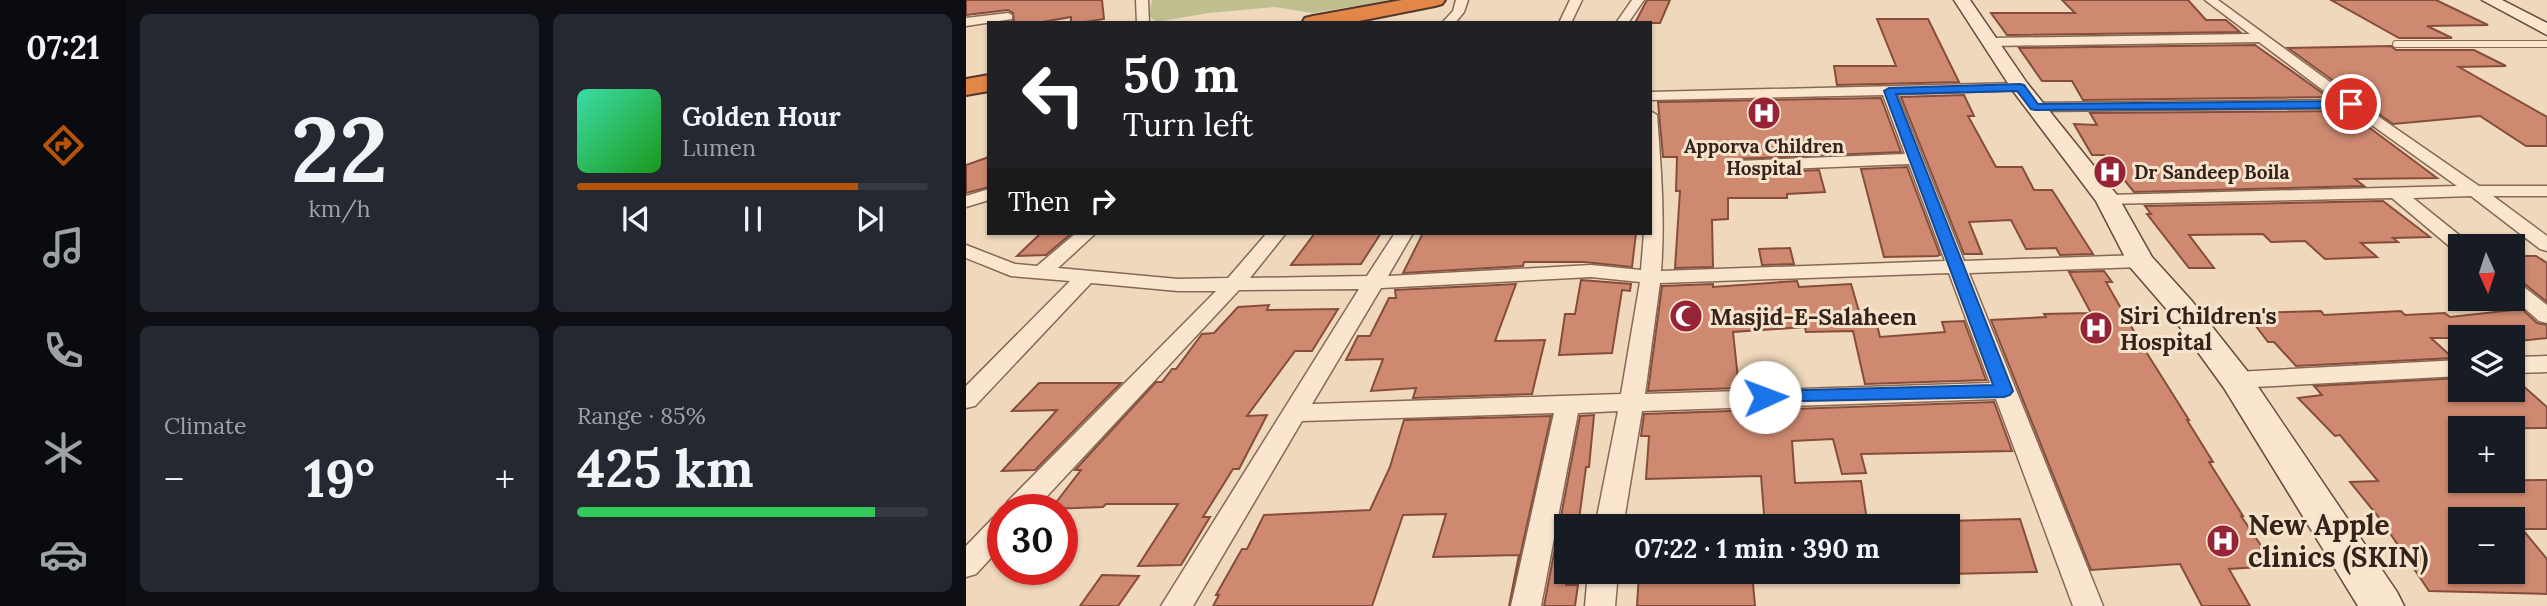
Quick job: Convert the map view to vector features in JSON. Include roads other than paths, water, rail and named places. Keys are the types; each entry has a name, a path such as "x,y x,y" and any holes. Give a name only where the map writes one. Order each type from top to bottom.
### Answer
{"highway":[{"path":"1298,21 1408,0"},
{"path":"1324,21 1435,0"},
{"path":"966,87 987,83"},
{"path":"966,93 987,89"}],"street":[{"path":"1142,0 1143,21"},
{"path":"1450,21 1458,12 1462,0"},
{"path":"1566,21 1576,0"},
{"path":"1623,21 1638,0"},
{"path":"1962,0 2028,97 2108,200 2140,261 2180,306 2236,380 2382,606"},
{"path":"2211,0 2547,245"},
{"path":"2490,0 2547,30"},
{"path":"966,22 1008,16"},
{"path":"1992,42 2261,38"},
{"path":"1652,96 1889,91 2351,104"},
{"path":"1889,91 2088,606"},
{"path":"1652,145 1652,192"},
{"path":"1738,166 1915,159"},
{"path":"2108,200 2547,191"},
{"path":"2396,193 2448,236"},
{"path":"966,202 987,195"},
{"path":"1041,273 1085,235"},
{"path":"1032,494 1234,284 1275,235"},
{"path":"1176,606 1403,235"},
{"path":"1611,514 1632,401 1650,277 1651,235"},
{"path":"966,251 1011,270 1178,285 1373,283 1591,271 1650,277 2140,261"},
{"path":"966,400 1086,277"},
{"path":"2525,298 2547,316"},
{"path":"2525,365 2547,364"},
{"path":"2236,380 2448,369"},
{"path":"1294,414 2004,391"},
{"path":"1527,606 1569,404"},
{"path":"966,565 987,543"},
{"path":"1600,606 1602,584"}],"lane":[{"path":"2396,44 2547,44"}],"place":[{"name":"Apporva Children Hospital","path":"1764,113"},
{"name":"Dr Sandeep Boila","path":"2110,172"},
{"name":"Masjid-E-Salaheen","path":"1686,316"},
{"name":"Siri Children's Hospital","path":"2096,328"},
{"name":"New Apple clinics (SKIN)","path":"2223,541"}]}
